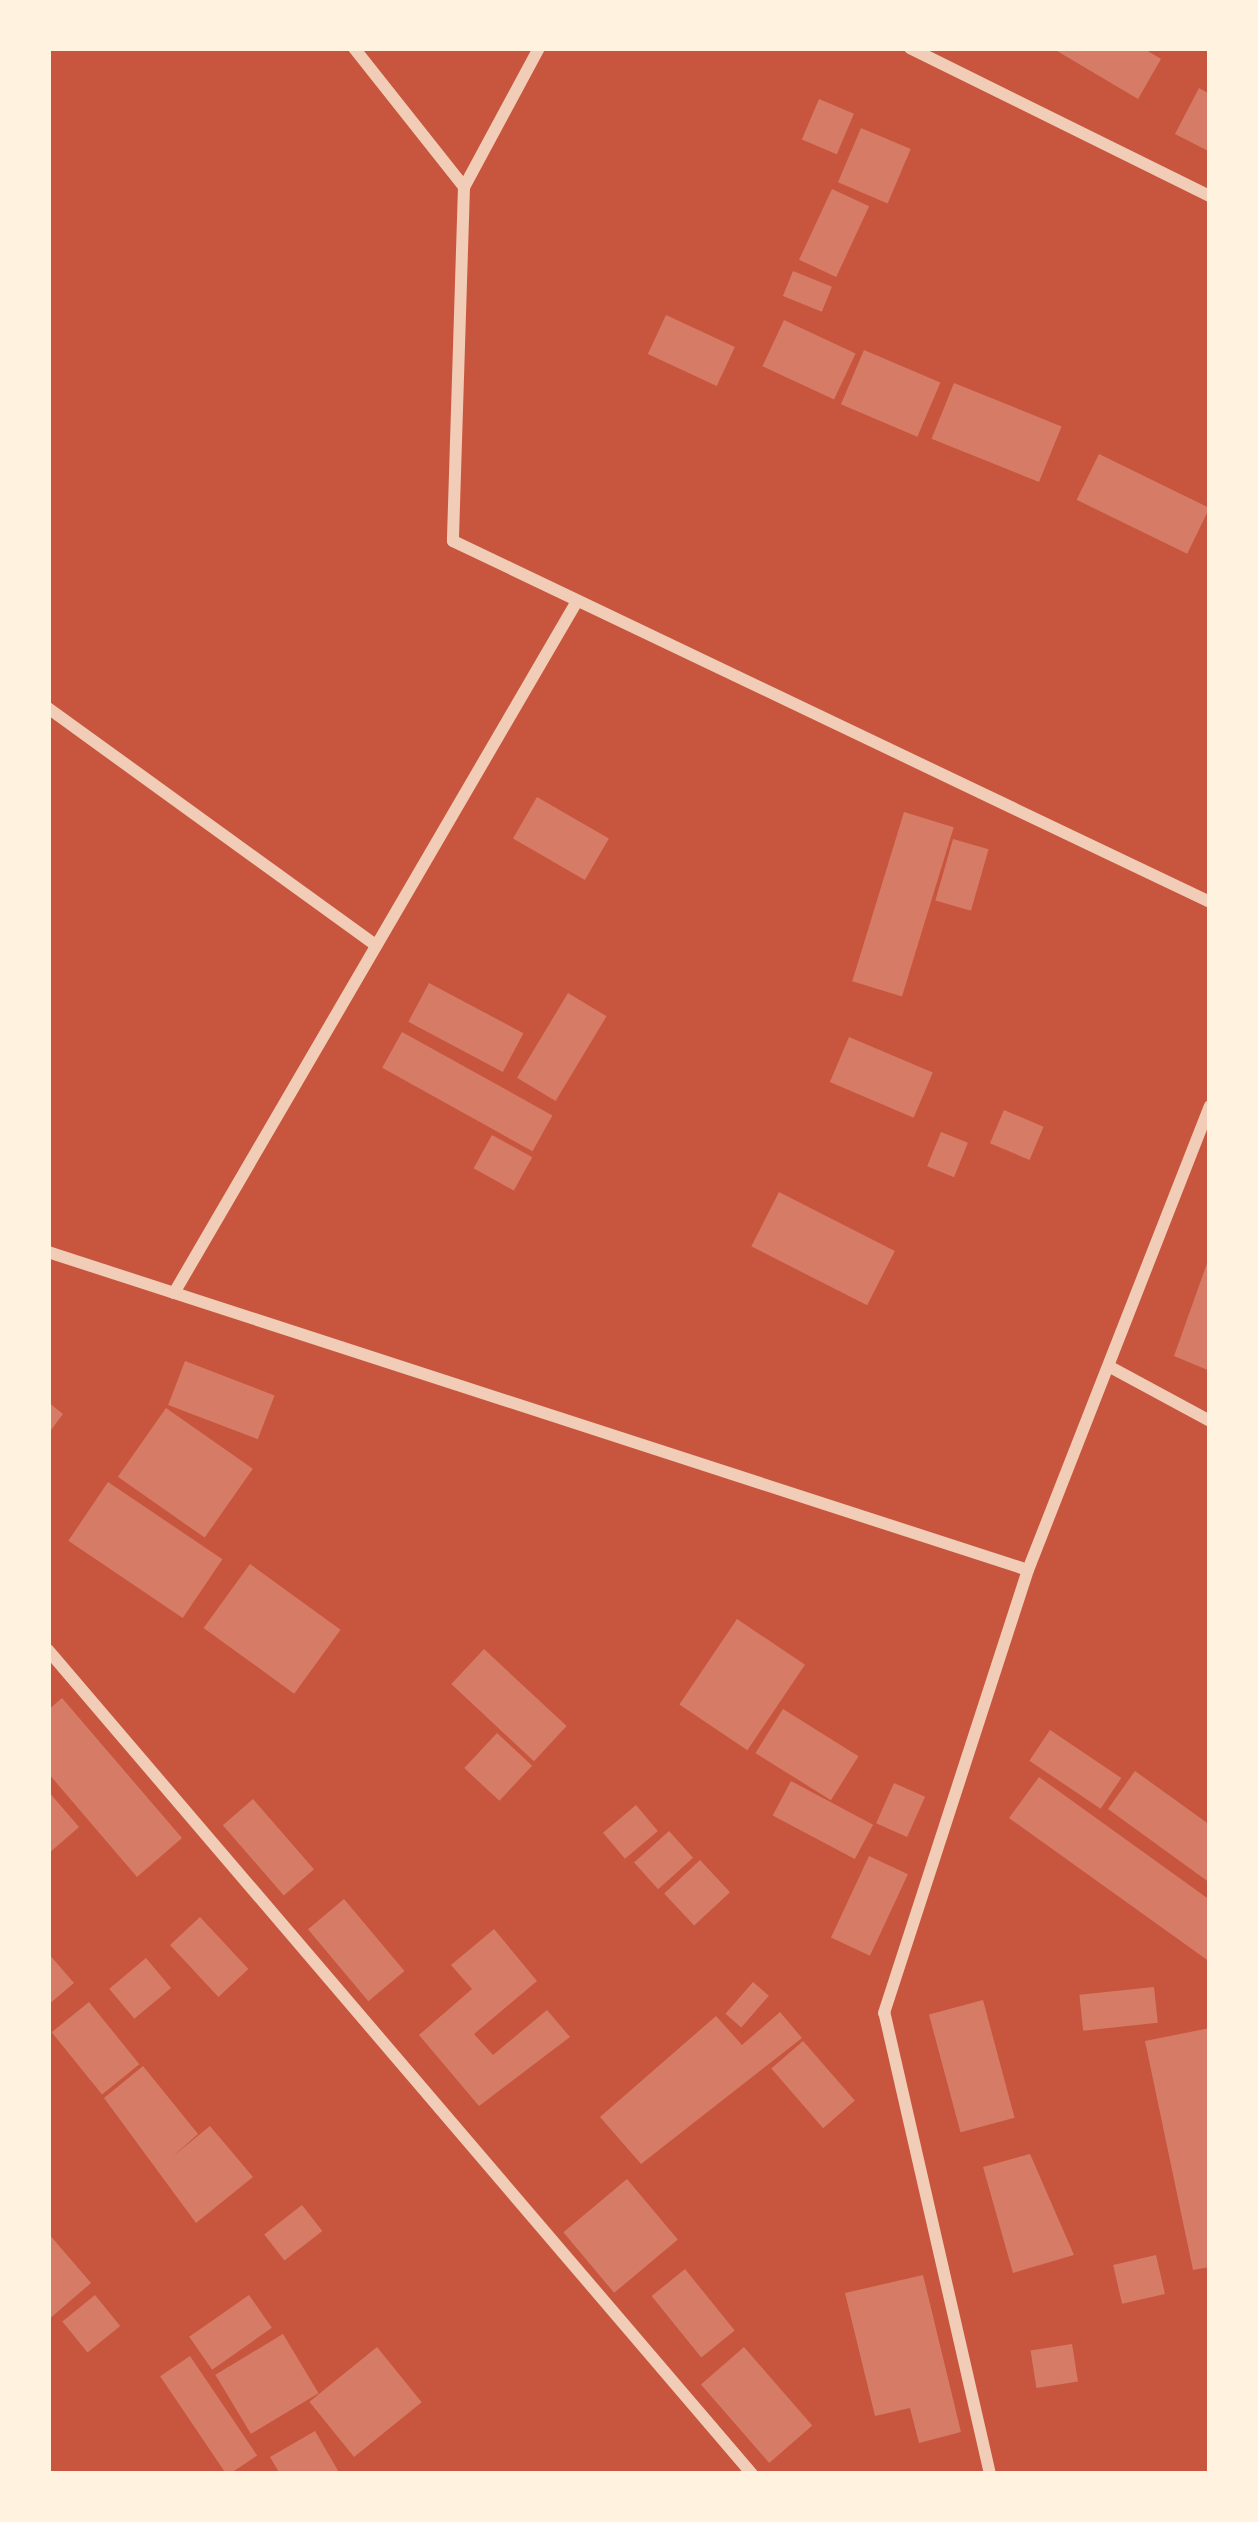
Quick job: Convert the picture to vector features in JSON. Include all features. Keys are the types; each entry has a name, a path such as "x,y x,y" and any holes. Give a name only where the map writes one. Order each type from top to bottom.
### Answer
{"street":[{"path":"354,48 464,187"},
{"path":"539,48 464,187 453,542 1210,902"},
{"path":"910,48 1210,196"},
{"path":"174,1293 577,601"},
{"path":"48,708 376,945"},
{"path":"990,2474 884,2013 1028,1570 1112,1368 1210,1106"},
{"path":"48,1252 1028,1570"},
{"path":"1112,1368 1210,1421"},
{"path":"48,1650 752,2474"}],"building":[{"path":"1052,48 1143,48 1161,59 1138,99"},
{"path":"1199,88 1210,94 1210,152 1175,134"},
{"path":"819,99 854,114 837,154 802,140"},
{"path":"861,128 911,149 888,203 838,182"},
{"path":"832,189 869,206 836,277 799,260"},
{"path":"793,271 832,287 822,312 783,296"},
{"path":"666,315 735,347 717,386 648,354"},
{"path":"784,320 856,353 834,400 762,366"},
{"path":"864,350 940,382 917,437 841,404"},
{"path":"954,383 1062,426 1039,482 932,439"},
{"path":"1099,454 1210,508 1187,554 1077,500"},
{"path":"537,797 609,838 585,880 513,839"},
{"path":"904,812 954,827 902,996 852,981"},
{"path":"953,839 989,849 971,911 935,901"},
{"path":"429,983 523,1033 503,1072 408,1022"},
{"path":"568,993 607,1016 556,1101 517,1078"},
{"path":"402,1032 552,1115 533,1151 382,1068"},
{"path":"849,1037 933,1073 914,1118 830,1082"},
{"path":"1004,1110 1044,1127 1030,1160 990,1143"},
{"path":"941,1132 968,1143 954,1177 927,1166"},
{"path":"492,1135 532,1157 514,1191 474,1168"},
{"path":"779,1192 895,1251 867,1305 751,1246"},
{"path":"1210,1255 1210,1371 1174,1356"},
{"path":"185,1361 275,1395 258,1439 168,1405"},
{"path":"48,1402 63,1414 48,1434"},
{"path":"166,1408 253,1469 205,1538 118,1477"},
{"path":"108,1482 222,1559 183,1618 68,1541"},
{"path":"250,1564 341,1630 294,1694 204,1628"},
{"path":"737,1619 805,1665 747,1750 679,1704"},
{"path":"484,1649 567,1726 534,1761 451,1684"},
{"path":"62,1698 182,1838 137,1877 48,1773 48,1710"},
{"path":"783,1709 858,1756 831,1800 755,1753"},
{"path":"1050,1730 1121,1778 1101,1809 1029,1761"},
{"path":"497,1733 532,1766 499,1801 464,1768"},
{"path":"1135,1771 1210,1825 1210,1883 1108,1809"},
{"path":"1039,1777 1210,1900 1210,1962 1009,1818"},
{"path":"791,1781 873,1825 855,1859 773,1815"},
{"path":"894,1783 925,1797 907,1837 876,1823"},
{"path":"48,1791 79,1827 48,1854"},
{"path":"253,1799 314,1869 284,1895 223,1825"},
{"path":"636,1805 658,1831 625,1859 603,1833"},
{"path":"669,1831 693,1858 658,1889 634,1862"},
{"path":"869,1856 908,1874 870,1956 831,1938"},
{"path":"700,1860 730,1892 694,1926 664,1893"},
{"path":"344,1899 404,1971 368,2001 308,1929"},
{"path":"200,1917 248,1969 218,1997 170,1945"},
{"path":"494,1929 537,1981 474,2034 493,2055 547,2010 570,2037 479,2106 419,2035 472,1989 451,1965"},
{"path":"48,1953 74,1983 48,2005"},
{"path":"146,1958 171,1988 134,2019 109,1989"},
{"path":"753,1982 769,1996 741,2027 725,2014"},
{"path":"1154,1987 1158,2023 1083,2031 1079,1995"},
{"path":"983,2000 1015,2118 960,2132 929,2014"},
{"path":"89,2002 139,2064 102,2094 52,2032"},
{"path":"780,2012 802,2038 641,2164 600,2117 716,2016 742,2045"},
{"path":"1210,2028 1210,2267 1193,2270 1145,2041"},
{"path":"803,2041 855,2101 823,2128 771,2069"},
{"path":"143,2066 198,2134 172,2157 210,2126 253,2177 196,2223 104,2098"},
{"path":"1030,2154 1074,2255 1013,2273 983,2167"},
{"path":"627,2179 678,2240 614,2293 563,2232"},
{"path":"302,2205 322,2231 284,2261 264,2235"},
{"path":"48,2233 91,2283 48,2320"},
{"path":"1156,2255 1165,2294 1122,2304 1113,2265"},
{"path":"685,2269 735,2330 701,2357 652,2296"},
{"path":"923,2275 961,2432 919,2443 910,2408 875,2416 845,2293"},
{"path":"95,2295 120,2326 88,2353 62,2321"},
{"path":"249,2295 272,2328 212,2370 189,2337"},
{"path":"283,2334 319,2393 251,2434 215,2375"},
{"path":"1072,2344 1078,2382 1036,2388 1031,2351"},
{"path":"377,2347 422,2402 354,2457 309,2402"},
{"path":"744,2347 812,2425 769,2463 701,2384"},
{"path":"190,2356 257,2455 226,2474 160,2376"},
{"path":"315,2431 340,2474 280,2474 270,2457"}]}
